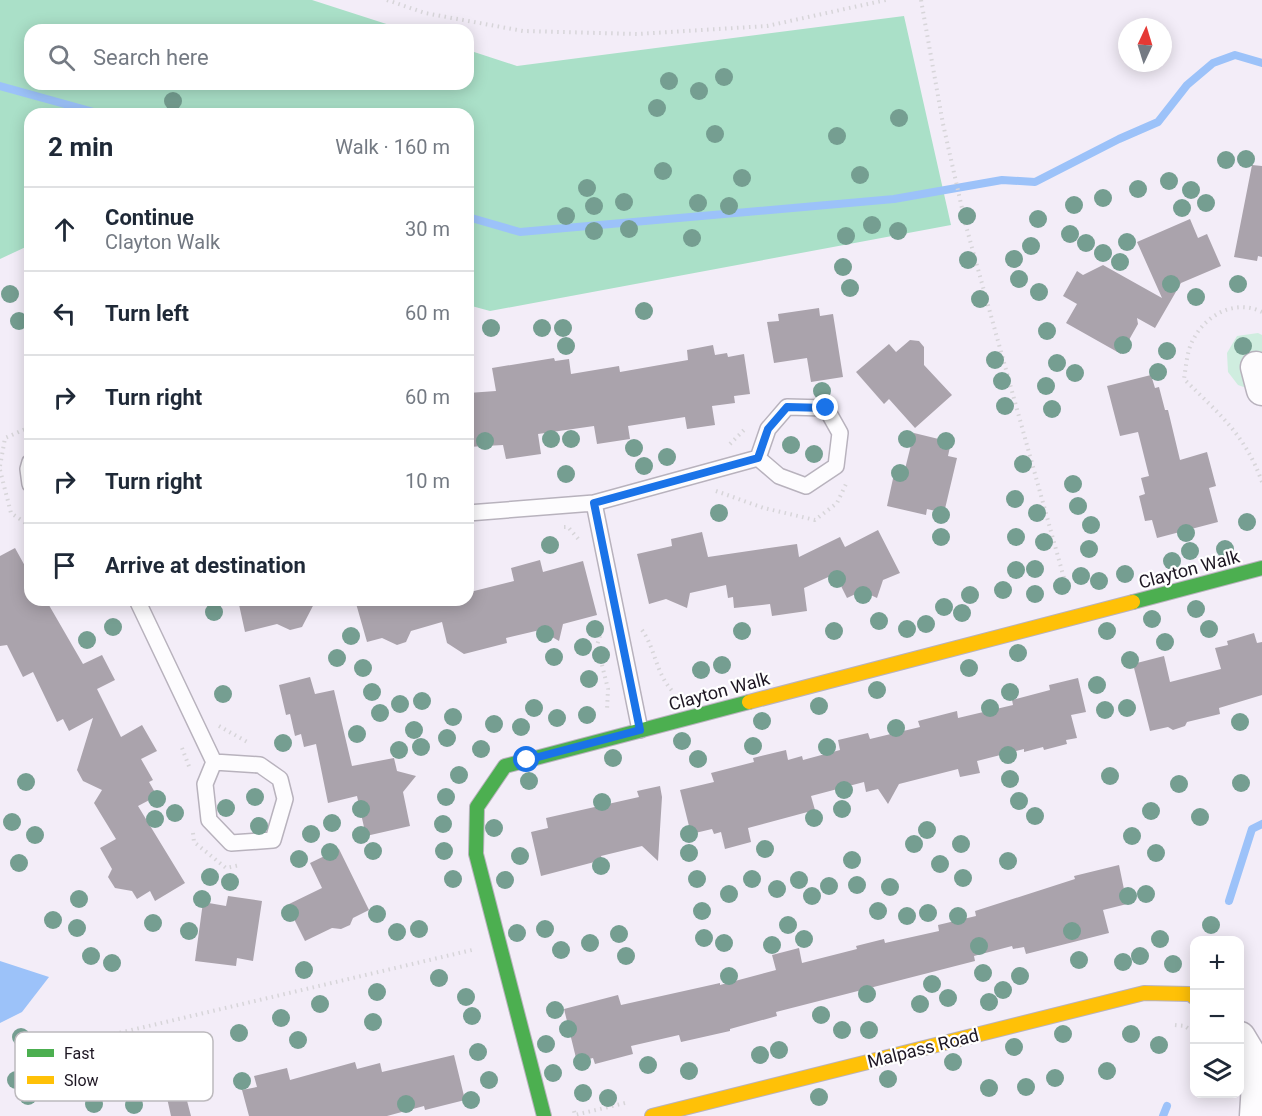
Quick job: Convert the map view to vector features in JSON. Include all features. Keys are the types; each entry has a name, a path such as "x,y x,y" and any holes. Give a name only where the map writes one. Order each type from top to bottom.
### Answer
{"street":[{"name":"Clayton Walk","path":"544,1116 476,854 477,807 505,766 1262,568"},
{"name":"Malpass Road","path":"652,1116 1144,993 1190,994"},
{"path":"1243,1044 1258,1067 1255,1116"}],"lane":[{"path":"787,407 826,408 840,433 836,466 806,486 779,476 758,458 768,429 787,407"},
{"path":"474,513 594,503 758,458"},
{"path":"594,503 640,730"},
{"path":"140,606 214,762 205,784 208,820 231,843 273,840 285,800 280,780 260,765 214,762"}],"path":[{"path":"387,0 425,13 523,31 637,34 767,26 886,0"},
{"path":"921,0 943,124 966,226 1068,592"},
{"path":"1262,312 1255,309 1236,308 1215,313 1192,339 1184,379 1233,427 1254,460 1262,482"},
{"path":"726,448 749,425"},
{"path":"24,430 5,438 0,468 11,513 24,522"},
{"path":"711,489 764,508 815,520 837,503 848,478"},
{"path":"557,526 568,527 581,542"},
{"path":"638,624 648,638 659,673 672,691 677,694"},
{"path":"601,634 597,645 608,689 606,715 636,708"},
{"path":"124,1032 476,950"},
{"path":"572,1104 575,1115"}],"green space":[{"path":"0,0 312,0 386,24 24,24 24,90 474,90 474,52 517,66 904,16 951,225 490,311 474,307 474,108 24,108 24,248 0,259"},
{"path":"1258,333 1262,335 1262,389 1255,391 1238,385 1228,372 1227,353 1237,336"}],"water":[{"path":"0,961 49,977 22,1012 0,1023"}],"building":[{"path":"1252,165 1262,166 1262,257 1258,256 1257,261 1234,257"},
{"path":"1190,219 1198,238 1207,234 1221,266 1181,283 1155,328 1137,318 1138,324 1121,354 1066,323 1077,304 1063,296 1077,271 1083,275 1103,265 1162,298 1137,242"},
{"path":"819,308 820,316 833,314 843,377 811,382 807,358 774,363 767,322 779,321 778,314"},
{"path":"910,340 919,341 924,347 924,365 952,395 915,428 889,399 884,404 856,372 889,344 896,352"},
{"path":"713,345 715,355 727,353 728,357 744,354 750,394 734,396 735,403 712,406 715,425 687,429 685,417 628,426 630,439 597,444 594,426 538,434 541,454 506,459 503,445 474,447 474,393 496,391 492,368 554,358 555,361 569,359 571,374 619,366 620,372 688,360 687,350"},
{"path":"1151,375 1155,388 1159,387 1165,410 1168,410 1180,460 1207,452 1216,486 1209,488 1218,522 1157,538 1152,520 1145,521 1139,496 1145,494 1141,478 1149,476 1138,432 1120,436 1107,386"},
{"path":"914,433 951,442 948,456 957,458 944,513 927,509 926,515 887,506 894,474 903,477"},
{"path":"878,530 900,573 883,580 877,598 862,591 847,598 835,574 804,588 807,611 772,616 770,604 734,608 733,597 728,598 726,585 690,593 687,608 666,599 649,604 637,554 672,546 671,539 702,532 708,557 797,544 799,557 840,537 845,547"},
{"path":"15,548 24,564 24,606 49,606 83,664 102,655 115,680 97,689 121,737 142,725 157,751 141,759 153,780 149,782 157,796 138,806 185,883 155,901 150,891 137,899 132,891 115,888 108,877 112,869 100,848 116,839 94,803 102,790 83,781 77,770 93,718 69,731 63,719 57,722 33,672 23,677 7,645 0,646 0,556"},
{"path":"540,560 543,572 583,561 597,615 563,624 559,641 540,630 506,638 507,643 464,654 447,643 442,622 411,631 406,642 397,645 382,638 367,642 357,606 474,606 474,591 514,581 511,568"},
{"path":"239,606 313,606 302,627 290,630 277,624 245,632"},
{"path":"1254,633 1257,643 1262,642 1262,695 1219,708 1220,714 1187,722 1185,726 1173,730 1168,727 1150,731 1133,664 1164,656 1170,682 1221,669 1215,648 1228,645 1227,641"},
{"path":"310,677 315,694 334,690 352,766 394,758 397,771 416,776 403,792 410,826 366,836 357,796 328,803 316,744 304,747 301,734 295,736 290,714 286,715 279,685"},
{"path":"1078,678 1086,712 1071,715 1077,738 1066,740 1067,744 1044,750 1043,747 1024,752 1024,749 977,761 980,773 960,777 958,769 899,784 888,804 878,789 866,792 864,782 811,796 815,810 748,828 751,842 725,849 721,832 714,834 712,829 691,834 680,790 714,782 711,773 754,762 753,758 786,750 788,760 802,756 803,760 840,750 838,740 868,733 870,739 920,727 918,721 957,711 958,718 1013,705 1012,700 1050,690 1049,685"},
{"path":"660,786 662,797 658,861 642,846 601,856 602,860 541,876 531,832 548,828 546,818 639,797 637,791"},
{"path":"339,849 369,910 353,918 350,925 341,929 332,928 305,941 287,905 322,888 310,863"},
{"path":"1119,865 1127,904 1103,910 1109,933 1026,954 1024,947 1013,949 1012,946 974,956 975,961 776,1012 777,1016 730,1029 730,1031 681,1042 679,1035 631,1046 633,1054 595,1064 593,1058 577,1062 564,1009 618,995 621,1005 720,983 720,985 776,970 772,955 799,948 802,963 857,949 856,946 884,939 885,943 939,931 938,925 976,916 975,911 1075,879 1074,876"},
{"path":"228,896 262,901 253,961 237,958 236,966 195,961 203,902 226,906"},
{"path":"454,1055 465,1100 425,1110 424,1106 387,1116 249,1116 242,1090 257,1087 254,1076 287,1068 290,1080 355,1062 357,1069 380,1063 382,1072"},
{"path":"168,1101 187,1101 191,1116 171,1116"}],"waterway":[{"path":"474,219 520,232 894,199 1002,180 1035,182 1119,139 1158,122 1187,85 1213,63 1235,55 1262,63"},
{"path":"0,86 79,108"},
{"path":"1229,901 1252,829 1262,824"},
{"path":"1163,1116 1167,1106"}],"traffic: fast":[{"path":"1133,602 1262,568"},
{"path":"544,1116 476,854 477,807 505,766 749,702"}],"traffic: slow":[{"path":"749,702 1133,602"},
{"path":"652,1116 1144,993 1190,994"}],"route":[{"path":"527,760 640,730 594,503 758,458 768,429 787,407 826,408"}]}
